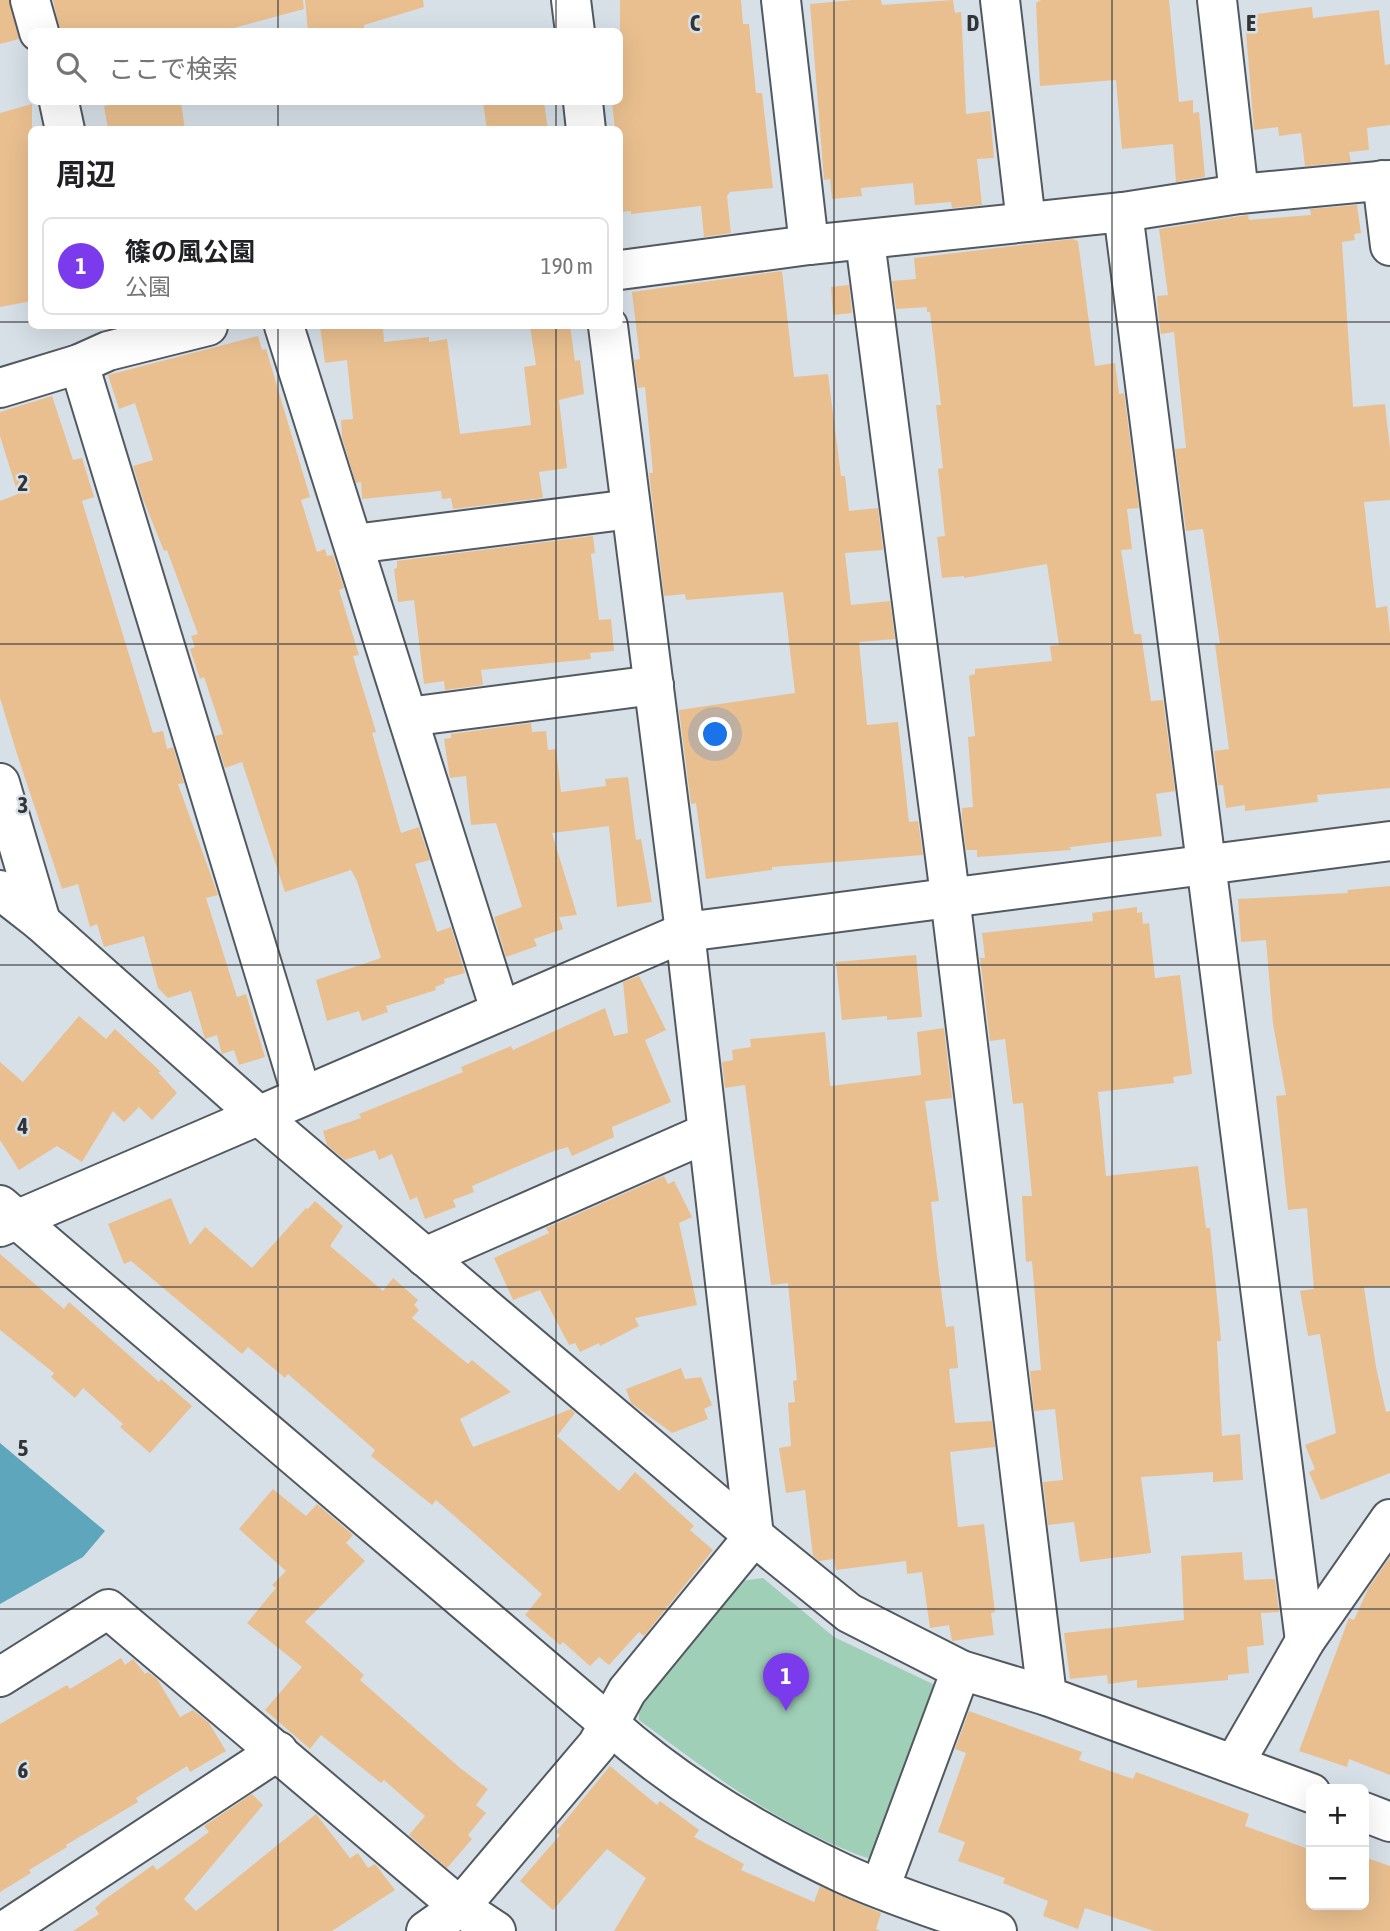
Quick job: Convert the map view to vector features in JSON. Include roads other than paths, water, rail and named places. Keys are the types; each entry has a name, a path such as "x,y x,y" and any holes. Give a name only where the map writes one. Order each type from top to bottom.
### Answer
{"street":[{"path":"30,0 37,28"},
{"path":"571,0 574,28"},
{"path":"781,0 810,245"},
{"path":"1000,0 1026,222"},
{"path":"1217,0 1239,194"},
{"path":"60,105 64,126"},
{"path":"583,105 586,126"},
{"path":"623,270 810,245 1124,212 1239,194 1386,180 1390,246"},
{"path":"1124,212 1305,1641"},
{"path":"865,241 950,899 1046,1696"},
{"path":"0,388 97,347 192,329"},
{"path":"285,329 500,1010"},
{"path":"426,1931 460,1907 597,1745 626,1691 754,1536 685,932 608,329"},
{"path":"97,347 302,1096"},
{"path":"354,544 631,509"},
{"path":"408,717 654,685"},
{"path":"0,783 41,922"},
{"path":"997,1931 844,1874 750,1826 634,1746 5,1217 394,1060 500,1010 685,932 1390,841"},
{"path":"0,890 41,922 257,1114 425,1258 849,1613 961,1670 1046,1696 1306,1791"},
{"path":"425,1258 707,1133"},
{"path":"1234,1764 1305,1641 1390,1519"},
{"path":"0,1677 108,1609 460,1907 496,1931"},
{"path":"880,1888 961,1670"},
{"path":"4,1931 278,1751"},
{"path":"1369,1814 1390,1822"}],"water":[{"path":"0,1443 105,1531 83,1557 0,1604"}],"place":[{"name":"篠の風公園","path":"786,1711"}]}
